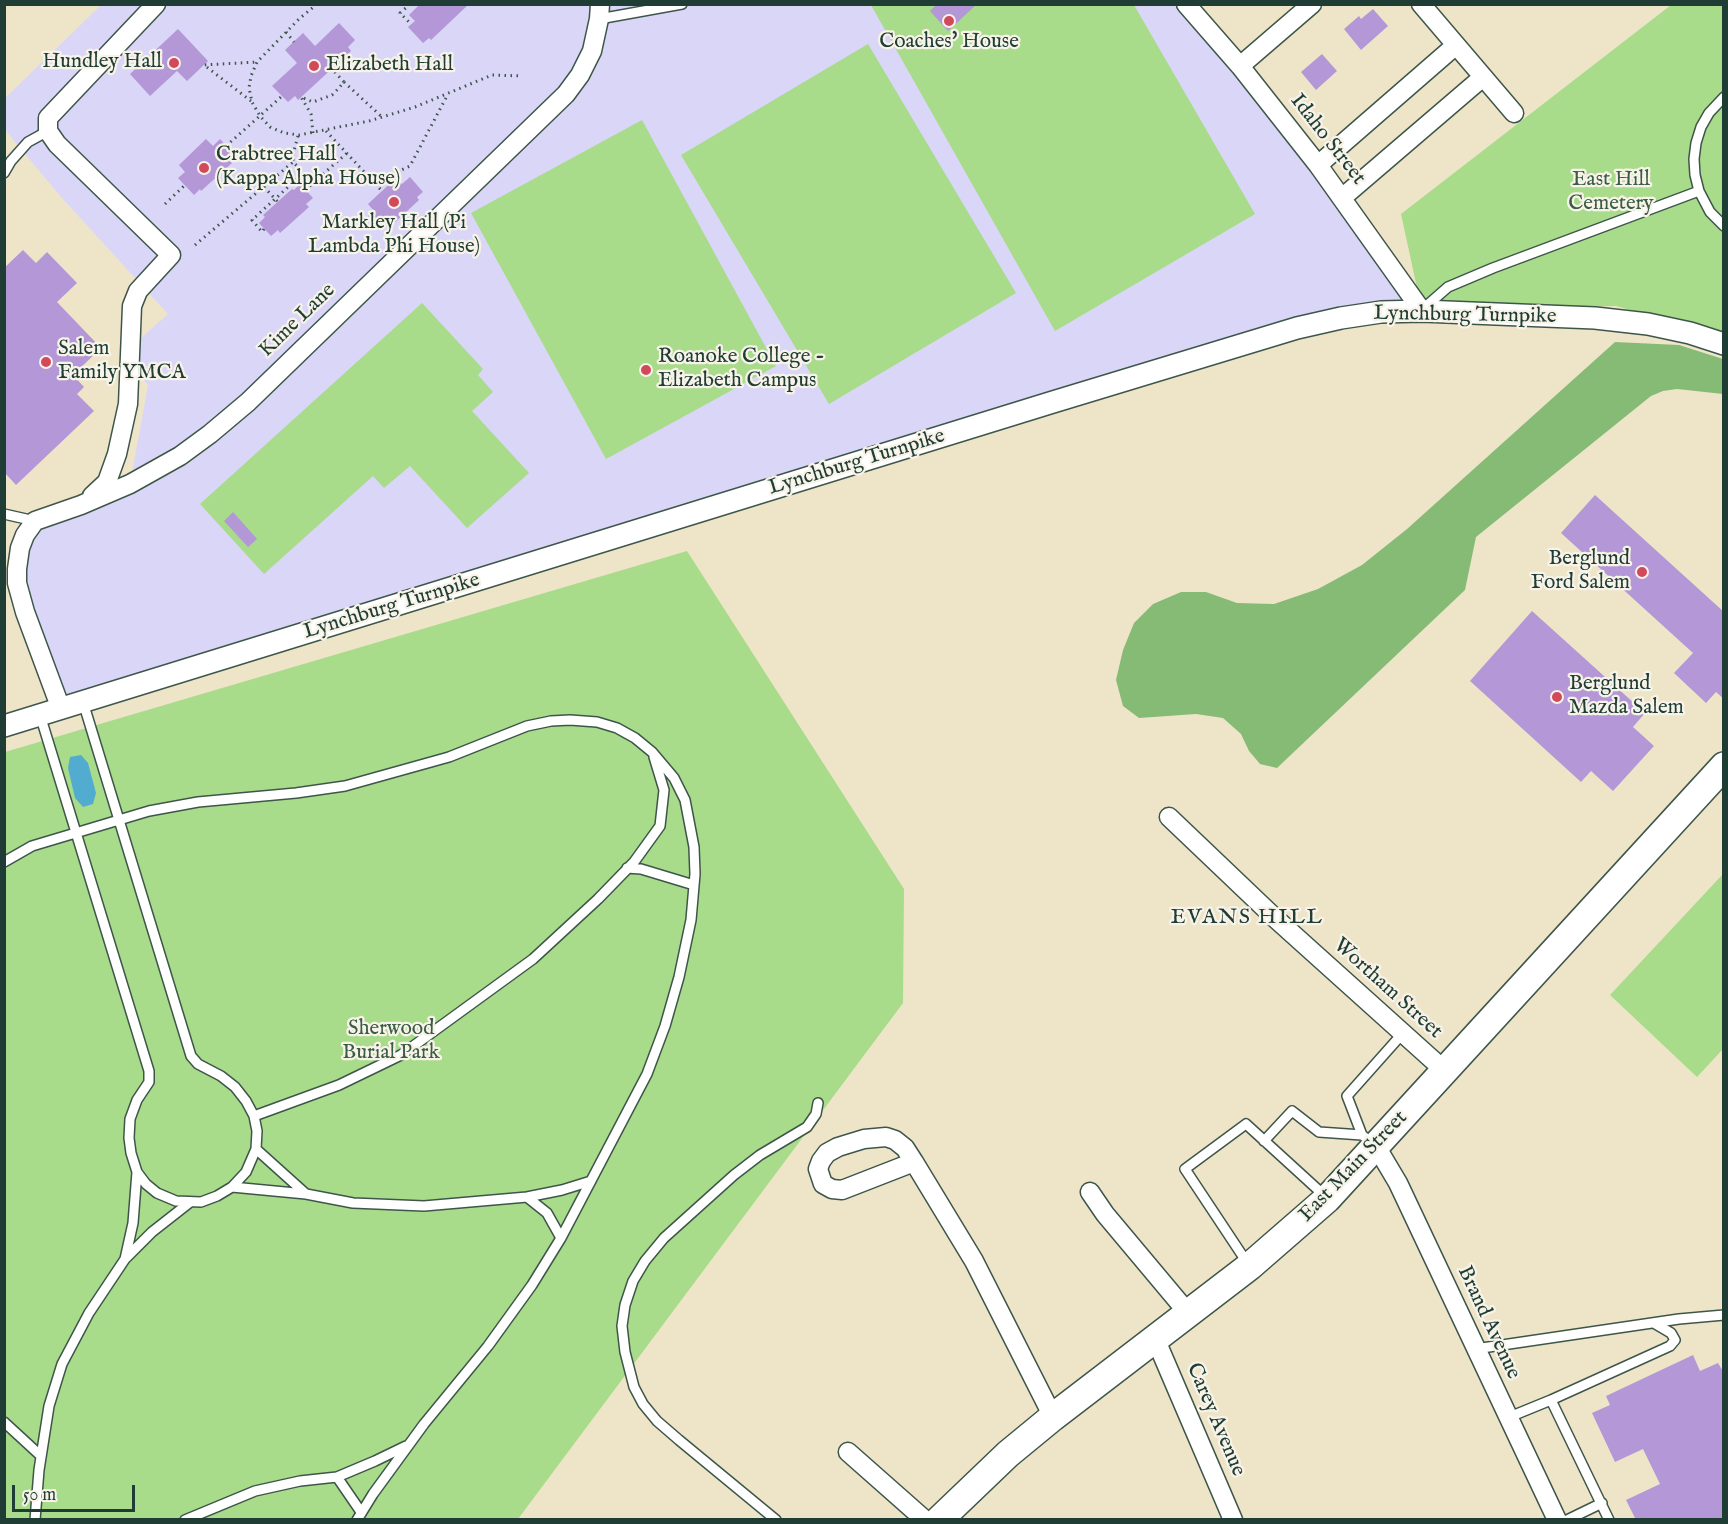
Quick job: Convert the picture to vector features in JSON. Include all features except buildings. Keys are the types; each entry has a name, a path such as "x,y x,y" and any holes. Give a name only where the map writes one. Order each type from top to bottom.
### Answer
{"main road":[{"name":"East Main Street","path":"941,1518 1008,1454 1250,1266 1327,1199 1369,1141 1444,1071 1724,766"}],"street":[{"path":"48,131 48,118 156,4"},
{"name":"Idaho Street","path":"1186,4 1240,66 1318,165 1422,311"},
{"path":"1240,66 1312,4"},
{"path":"1421,4 1514,113"},
{"name":"Kime Lane","path":"35,520 81,505 130,484 180,456 248,402 566,94 580,75 592,51 600,12"},
{"path":"1318,165 1456,45"},
{"path":"1343,198 1483,77"},
{"name":"Kime Lane","path":"48,131 57,144 171,255 138,291 132,306 128,404 117,454 107,482 81,505"},
{"name":"Lynchburg Turnpike","path":"4,726 1297,328 1341,318 1371,313 1422,311 1595,318 1648,324 1690,333 1724,344"},
{"path":"35,520 20,548 17,569 11,585 25,612 61,709"},
{"name":"Wortham Street","path":"1169,817 1276,919 1444,1071"},
{"path":"914,1162 842,1190 832,1189 823,1184 818,1169 820,1161 827,1154 838,1147 864,1139 886,1137 905,1148 914,1162 974,1261 1053,1417"},
{"name":"Brand Avenue","path":"1369,1141 1398,1184 1557,1520"},
{"path":"1090,1192 1105,1214 1188,1313"},
{"name":"Carey Avenue","path":"1155,1338 1233,1520"},
{"path":"848,1452 941,1518"}],"lane":[{"name":"Kime Lane","path":"600,12 682,4"},
{"path":"1724,97 1708,113 1701,127 1694,159 1699,191 1710,212 1724,226"},
{"path":"4,173 11,161 28,142 48,131"},
{"path":"1422,311 1448,287 1699,191"},
{"path":"4,514 35,520"},
{"path":"40,715 149,1071 149,1082 137,1100 130,1119 129,1146 137,1172 157,1193 176,1201 201,1202 218,1196 232,1187 246,1172 256,1149 257,1131 254,1116 235,1087 221,1076 198,1064 191,1056 83,702"},
{"path":"4,862 32,846 149,811 198,802 345,786 449,757 526,726 551,721 597,722 617,728 635,738 652,752 674,778 685,800 694,847 691,920 679,977 665,1026 647,1074 561,1238 532,1285 488,1346 409,1444 359,1516 337,1477"},
{"path":"254,1116 339,1085 400,1055 533,959 598,899 627,868 660,826 664,790 652,752"},
{"path":"627,868 641,869 694,885"},
{"path":"1369,1141 1347,1096 1403,1033"},
{"path":"776,1520 657,1421 643,1404 634,1387 625,1352 622,1326 625,1305 633,1281 645,1261 664,1238 734,1175 760,1155 807,1127 816,1114 818,1103"},
{"path":"1264,1141 1292,1111 1319,1132 1369,1141"},
{"path":"1250,1266 1185,1169 1246,1124 1327,1199"},
{"path":"256,1149 306,1194"},
{"path":"125,1258 133,1223 137,1172"},
{"path":"232,1187 306,1194 353,1203 424,1206 527,1197 591,1181"},
{"path":"527,1197 547,1213 561,1238"},
{"path":"35,1520 41,1455 49,1406 62,1364 89,1313 125,1258 152,1232 189,1203"},
{"path":"1475,1349 1724,1315"},
{"path":"1507,1418 1671,1346 1675,1340 1671,1333 1653,1323"},
{"path":"1551,1400 1609,1520"},
{"path":"4,1422 41,1455"},
{"path":"185,1520 255,1491 300,1481 337,1477 409,1444"},
{"path":"1567,1520 1602,1503"}],"path":[{"path":"316,4 257,62 251,76 249,88 252,102 260,116 270,128 284,133 299,135 326,131 382,117 415,107 492,75 522,76"},
{"path":"410,4 400,13 411,24"},
{"path":"286,32 294,42"},
{"path":"252,102 204,65 257,62"},
{"path":"332,69 382,117"},
{"path":"313,133 311,114 301,98 313,102 324,99 332,95 344,82"},
{"path":"375,182 410,166 448,93"},
{"path":"226,146 282,96"},
{"path":"326,131 382,191"},
{"path":"299,135 293,162 313,182"},
{"path":"264,229 262,232 252,220 276,201 297,178 306,189 346,153"},
{"path":"195,245 293,162"},
{"path":"165,204 185,185"},
{"path":"264,187 276,201"}],"shaded area":[{"name":"Roanoke College - Elizabeth Campus","path":"101,5 1183,5 1422,311 1381,312 61,709 25,612 25,535 130,484 148,385 122,355 168,314 61,197 5,130 4,99"}],"green space":[{"path":"871,5 1134,5 1255,214 1055,331"},
{"name":"East Hill Cemetery","path":"1671,5 1723,5 1723,336 1616,306 1422,311 1401,214"},
{"path":"868,44 1016,293 829,404 681,155"},
{"path":"642,120 776,366 606,459 471,213"},
{"path":"422,303 483,369 478,375 493,392 472,411 529,473 467,528 410,466 384,488 373,476 264,574 200,504"},
{"path":"1615,342 1679,345 1723,359 1723,394 1677,389 1651,396 1476,537 1465,590 1277,768 1260,764 1249,751 1241,734 1223,718 1196,714 1139,718 1123,706 1116,680 1123,650 1134,623 1153,604 1181,592 1206,592 1237,603 1274,604 1318,589 1362,565 1407,529"},
{"name":"Sherwood Burial Park","path":"687,551 904,889 903,1003 518,1519 5,1520 5,752"},
{"path":"1723,874 1723,1049 1697,1077 1610,995"}],"water":[{"path":"81,755 88,763 96,793 93,804 83,807 75,798 68,768 70,757"}],"place":[{"name":"Coaches' House","path":"949,21"},
{"name":"Hundley Hall","path":"174,63"},
{"name":"Elizabeth Hall","path":"314,66"},
{"name":"Crabtree Hall (Kappa Alpha House)","path":"204,168"},
{"name":"Markley Hall (Pi Lambda Phi House)","path":"394,202"},
{"name":"Salem Family YMCA","path":"46,362"},
{"name":"Roanoke College - Elizabeth Campus","path":"646,370"},
{"name":"Berglund Ford Salem","path":"1642,572"},
{"name":"Berglund Mazda Salem","path":"1557,697"}],"district":[{"name":"EVANS HILL","path":"1247,918"}]}
